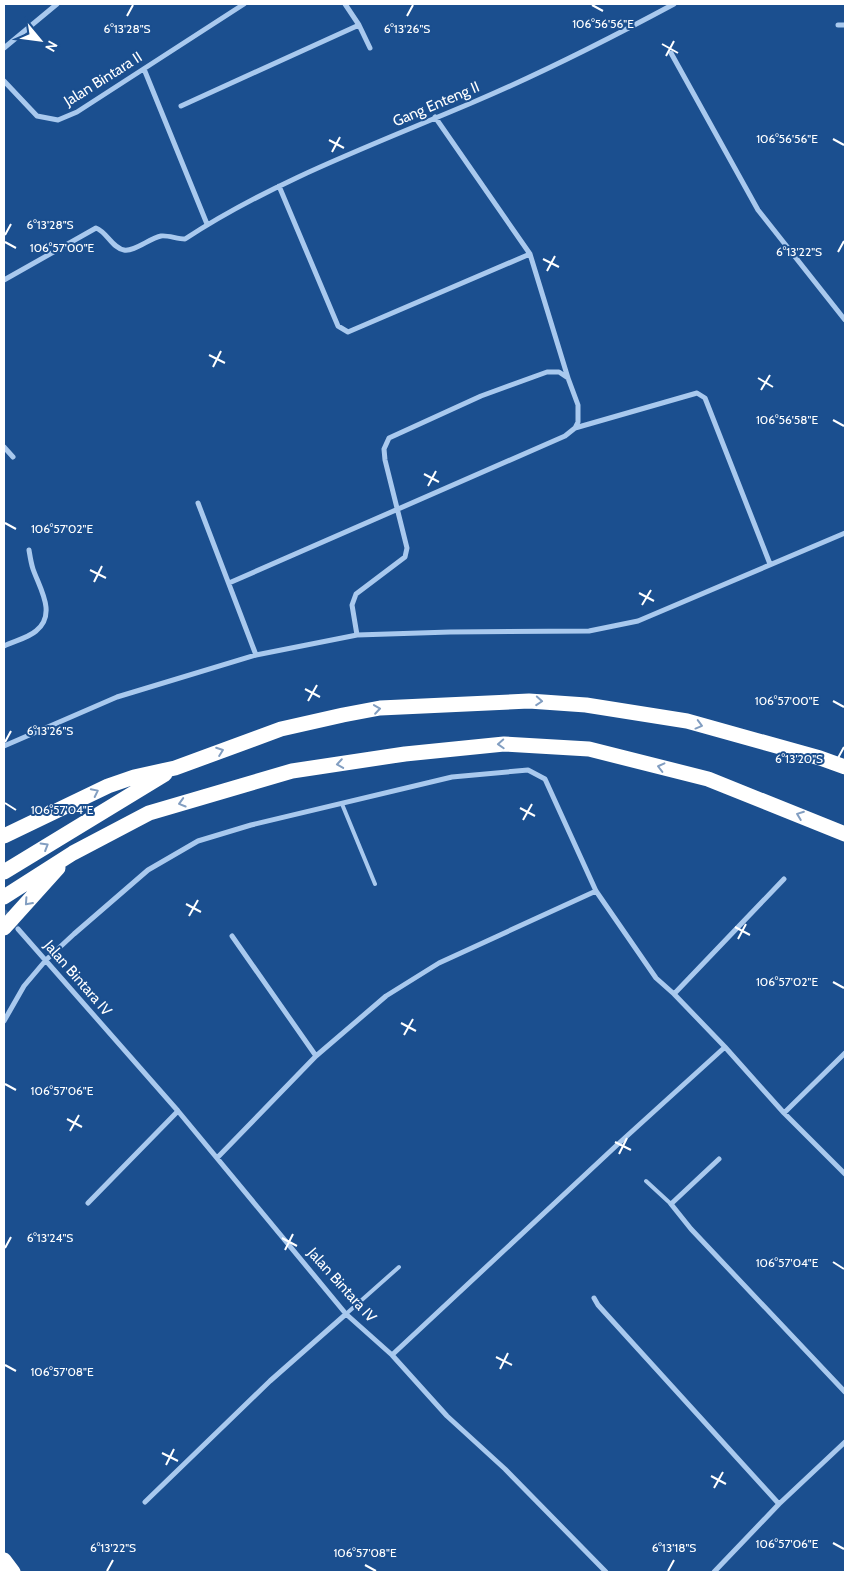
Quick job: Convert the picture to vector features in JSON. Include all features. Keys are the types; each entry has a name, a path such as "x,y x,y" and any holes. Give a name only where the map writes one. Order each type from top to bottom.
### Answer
{"highway":[{"path":"4,836 108,786 134,777 174,768 281,729 380,708 530,701 586,705 687,721 820,758 845,767"},
{"path":"4,897 73,853 149,812 292,771 406,754 504,744 589,748 708,779 845,834"},
{"path":"4,872 174,768"},
{"path":"11,928 73,853"},
{"path":"4,1560 13,1572"}],"street":[{"path":"4,48 57,4"},
{"name":"Jalan Bintara II","path":"4,81 37,116 58,120 77,112 244,4"},
{"path":"345,4 359,25 370,48"},
{"name":"Gang Enteng II","path":"4,280 96,228 106,234 118,248 129,250 154,238 164,236 185,239 207,224 279,186 435,117 476,101 571,57 674,4"},
{"path":"181,106 359,25"},
{"path":"838,25 845,25"},
{"path":"671,54 758,210 845,320"},
{"path":"144,69 207,224"},
{"path":"435,117 530,254 578,405 578,422 575,428"},
{"path":"279,186 338,326 348,332 530,254"},
{"path":"357,635 352,605 356,594 405,557 407,548 385,460 384,449 389,438 481,396 547,372 559,372 568,378"},
{"path":"229,583 564,436 575,428 697,393 705,398 770,564"},
{"path":"4,447 13,457"},
{"path":"198,503 256,655"},
{"path":"4,746 117,697 256,655 357,635 589,631 638,621 845,533"},
{"path":"4,646 34,633 42,625 46,616 47,604 33,567 29,550"},
{"path":"4,1021 24,986 46,960 74,934 148,870 198,841 252,825 452,777 528,770 545,778 596,891 656,978 674,994 784,1113 845,1174"},
{"path":"674,994 784,879"},
{"path":"217,1158 316,1056 386,996 439,963 596,891"},
{"name":"Jalan Bintara IV","path":"11,928 46,960 178,1111 346,1314 392,1356 447,1416 505,1469 603,1571"},
{"path":"232,936 316,1056"},
{"path":"392,1356 617,1145 725,1047"},
{"path":"784,1113 845,1052"},
{"path":"88,1203 178,1111"},
{"path":"719,1159 671,1204 691,1228 845,1392"},
{"path":"594,1298 598,1305 779,1504"},
{"path":"145,1502 270,1381 346,1314"},
{"path":"714,1572 779,1504 845,1442"}],"lane":[{"path":"342,804 375,884"},
{"path":"646,1182 671,1204"},
{"path":"346,1314 399,1267"}],"tunnel":[{"path":"4,911 18,929"}]}
